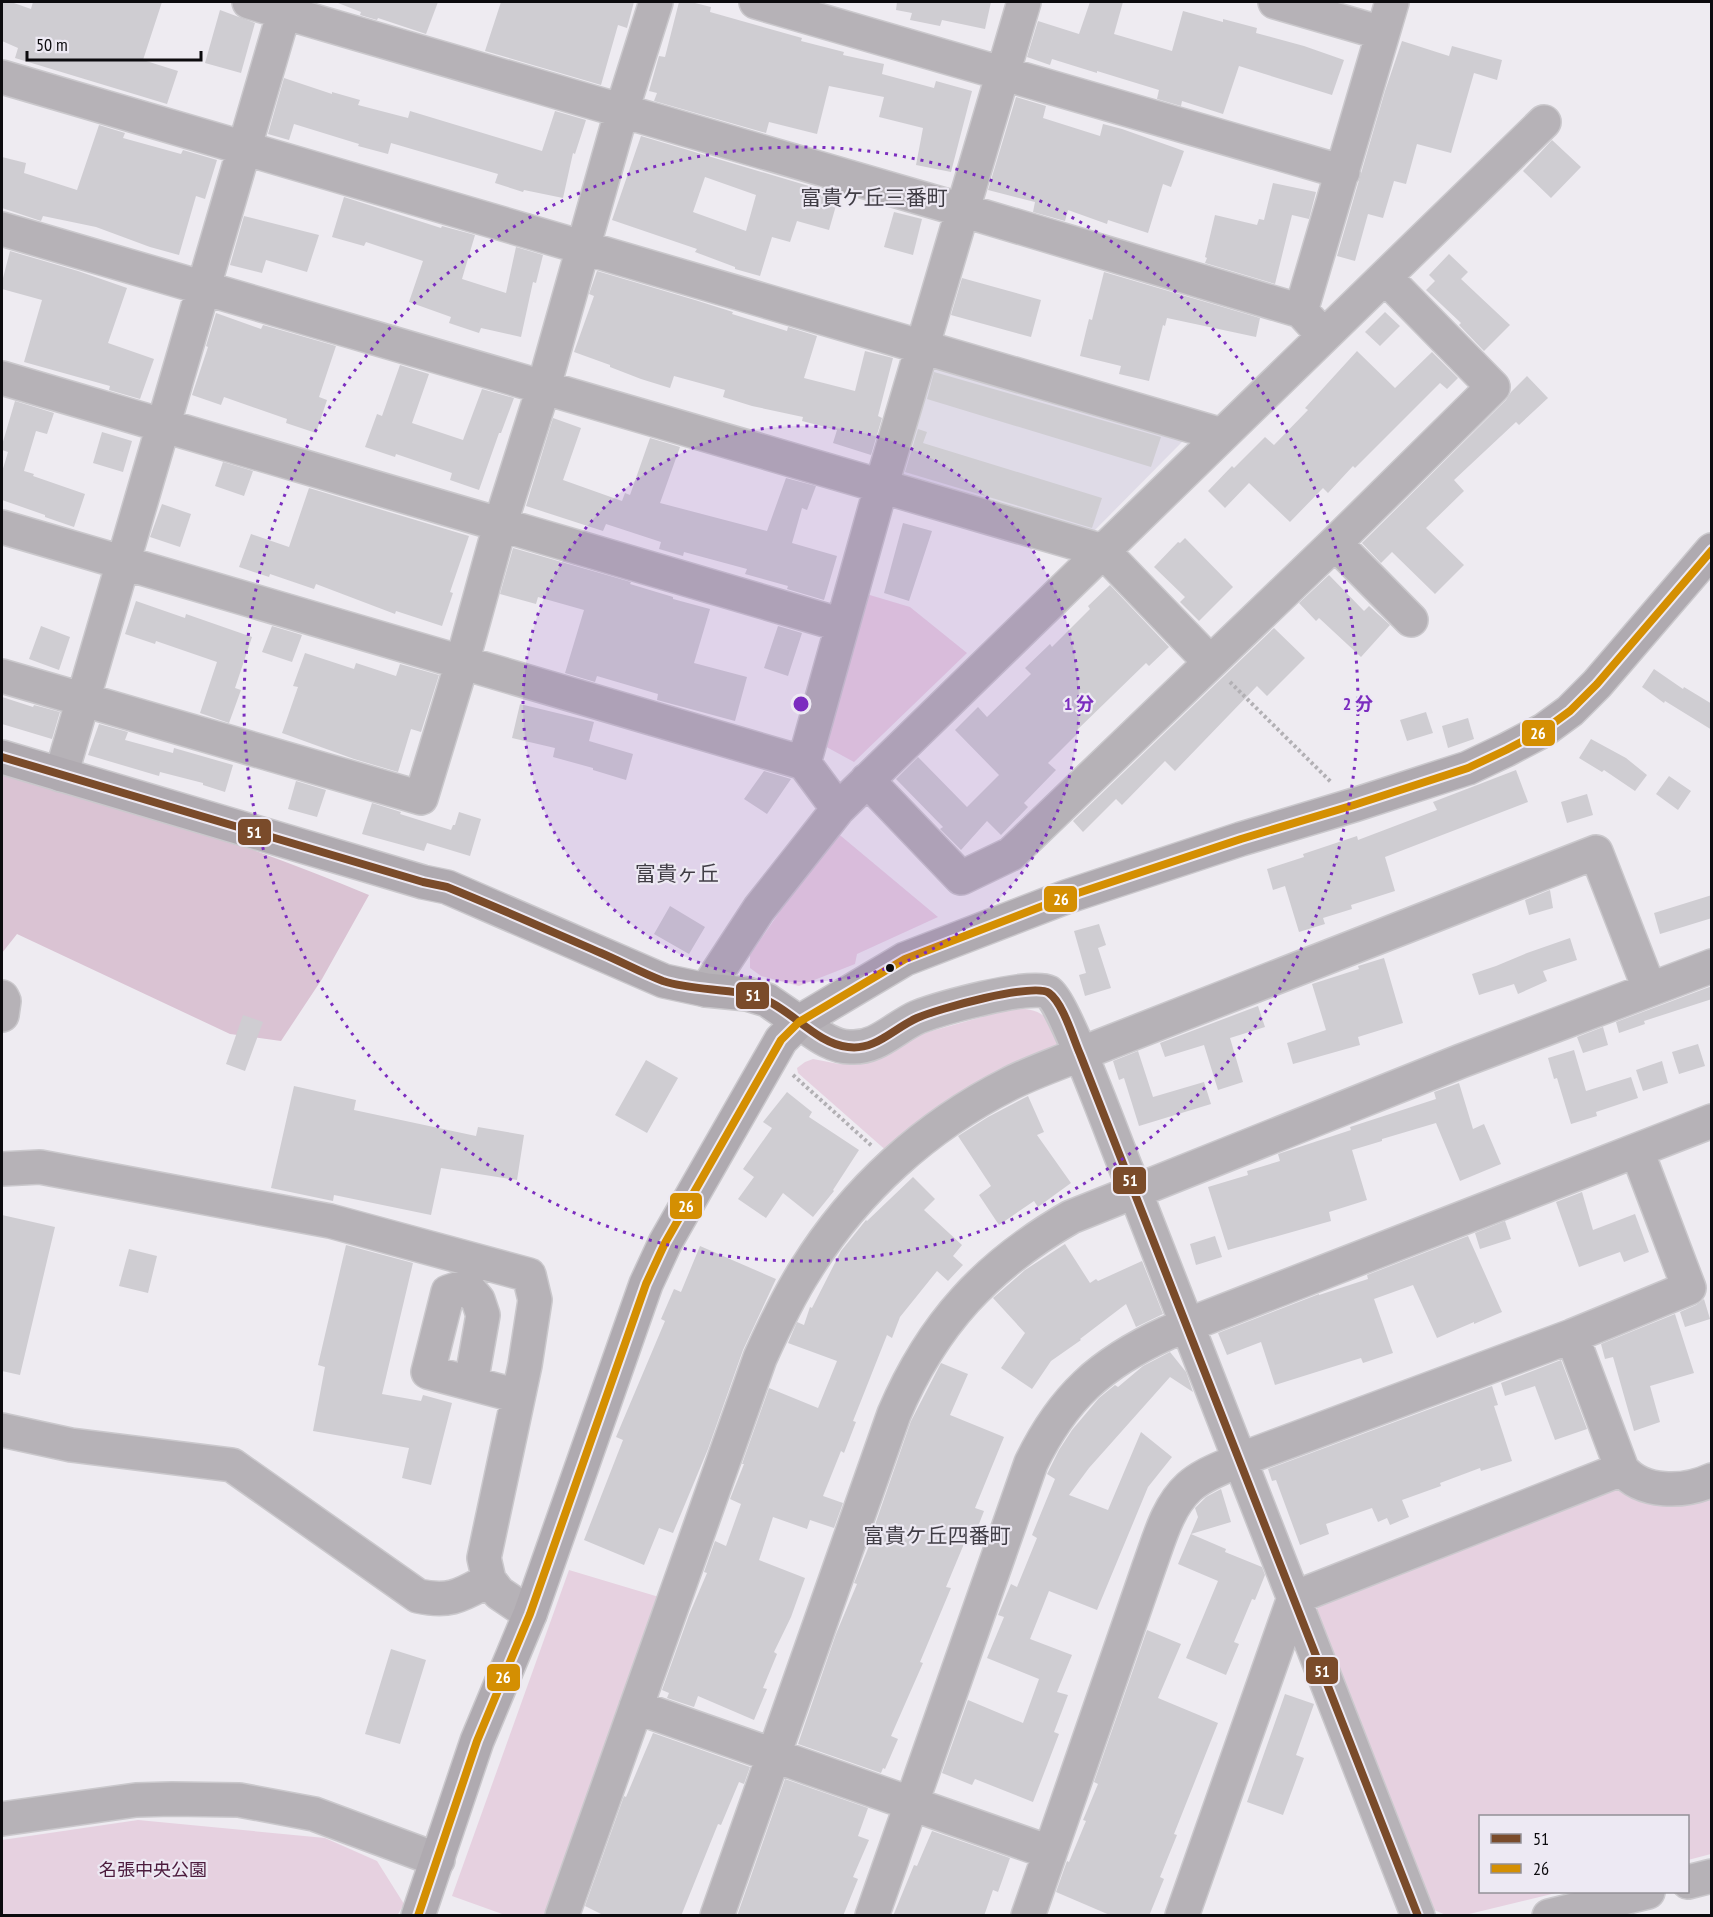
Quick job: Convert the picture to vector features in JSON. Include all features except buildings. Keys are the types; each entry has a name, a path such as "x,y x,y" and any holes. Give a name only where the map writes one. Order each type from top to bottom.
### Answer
{"main road":[{"path":"418,1916 477,1741 530,1614 646,1284 665,1243 781,1040 799,1022 905,959 1077,893 1468,768 1544,730 1570,711 1597,684 1712,550"},
{"path":"2,757 423,882 447,887 664,981 706,990 747,994 767,1000 799,1022"}],"street":[{"path":"249,2 286,7 622,110 1301,311 1324,336"},
{"path":"2,676 421,798 462,663 500,525 544,386 622,110 656,2"},
{"path":"756,2 1343,172"},
{"path":"804,763 881,487 1024,2"},
{"path":"1275,2 1382,33"},
{"path":"1301,311 1392,2"},
{"path":"61,775 286,7"},
{"path":"2,77 1222,435"},
{"path":"706,990 759,909 838,810 1544,122"},
{"path":"2,229 1103,551 1210,662"},
{"path":"867,780 961,878 1011,854 1335,543 1493,387 1385,277"},
{"path":"2,378 842,625"},
{"path":"2,527 804,763 838,810"},
{"path":"1335,543 1411,620"},
{"path":"562,1916 760,1358 791,1293 822,1244 882,1173 925,1138 1010,1083 1596,852 1649,988"},
{"path":"717,1916 882,1444 907,1383 938,1332 975,1289 1029,1243 1071,1217 1649,988 1712,966"},
{"path":"799,1022 832,1043 849,1048 868,1045 885,1038 917,1018 1004,994 1036,990 1048,992 1058,1004 1188,1325 1418,1916"},
{"path":"2,997 4,1001 2,1015"},
{"path":"872,1916 1031,1463 1044,1438 1065,1407 1088,1382 1105,1367 1136,1347 1188,1325 1712,1121"},
{"path":"1028,1916 1145,1578 1176,1502 1189,1487 1201,1478 1239,1460 1572,1336 1689,1288 1637,1151"},
{"path":"2,1168 40,1167 330,1221 470,1273 529,1275 536,1300 484,1558 489,1580 499,1593 530,1614"},
{"path":"470,1273 483,1315 471,1383"},
{"path":"470,1273 448,1292 428,1372 518,1396"},
{"path":"1572,1336 1622,1469 1629,1477 1638,1483 1661,1488 1684,1488 1712,1480"},
{"path":"2,1430 71,1445 232,1465 418,1596 435,1600 455,1598 489,1580"},
{"path":"1182,1916 1294,1598 1622,1469"},
{"path":"636,1707 1049,1852"},
{"path":"2,1819 135,1800 239,1800 314,1814 438,1860"},
{"path":"1689,1882 1712,1876"},
{"path":"1549,1916 1644,1893"},
{"path":"1658,1893 1664,1916"}],"path":[{"path":"1210,662 1354,805"},
{"path":"785,1068 892,1165"}],"shaded area":[{"path":"940,361 1183,432 1182,442 1092,533 905,482 895,467 928,367"},
{"path":"2,768 187,827 278,859 369,895 322,979 281,1041 230,1034 17,934 2,953"}],"green space":[{"path":"863,593 910,607 967,653 854,762 821,744"},
{"path":"835,831 938,917 857,954 855,964 799,986 761,976 750,968 750,955"},
{"path":"1014,1008 1032,1010 1049,1021 1058,1044 1053,1051 889,1153 798,1073 797,1068 813,1059 839,1064 873,1059 921,1034"},
{"path":"1620,1480 1711,1488 1711,1854 1689,1860 1689,1815 1479,1815 1479,1893 1556,1893 1465,1915 1446,1915 1434,1910 1315,1612 1321,1600"},
{"path":"569,1570 659,1597 549,1915 505,1915 452,1896"},
{"name":"名張中央公園","path":"138,1820 325,1838 377,1861 404,1904 397,1916 2,1915 2,1840"}],"transit line":[{"name":"26","path":"418,1916 477,1741 530,1614 646,1284 665,1243 781,1040 799,1022 905,959 1066,897 1468,768 1506,750 1544,730 1570,711 1597,684 1712,550"},
{"name":"51","path":"2,757 423,882 447,887 663,981 689,987 742,993 766,1000 816,1034 837,1045 867,1046 917,1018 985,998 1025,991 1049,993 1059,1004 1071,1030 1418,1916"}],"district":[{"name":"富貴ケ丘三番町","path":"874,197"},
{"name":"富貴ヶ丘","path":"677,873"},
{"name":"富貴ケ丘四番町","path":"937,1535"}]}
